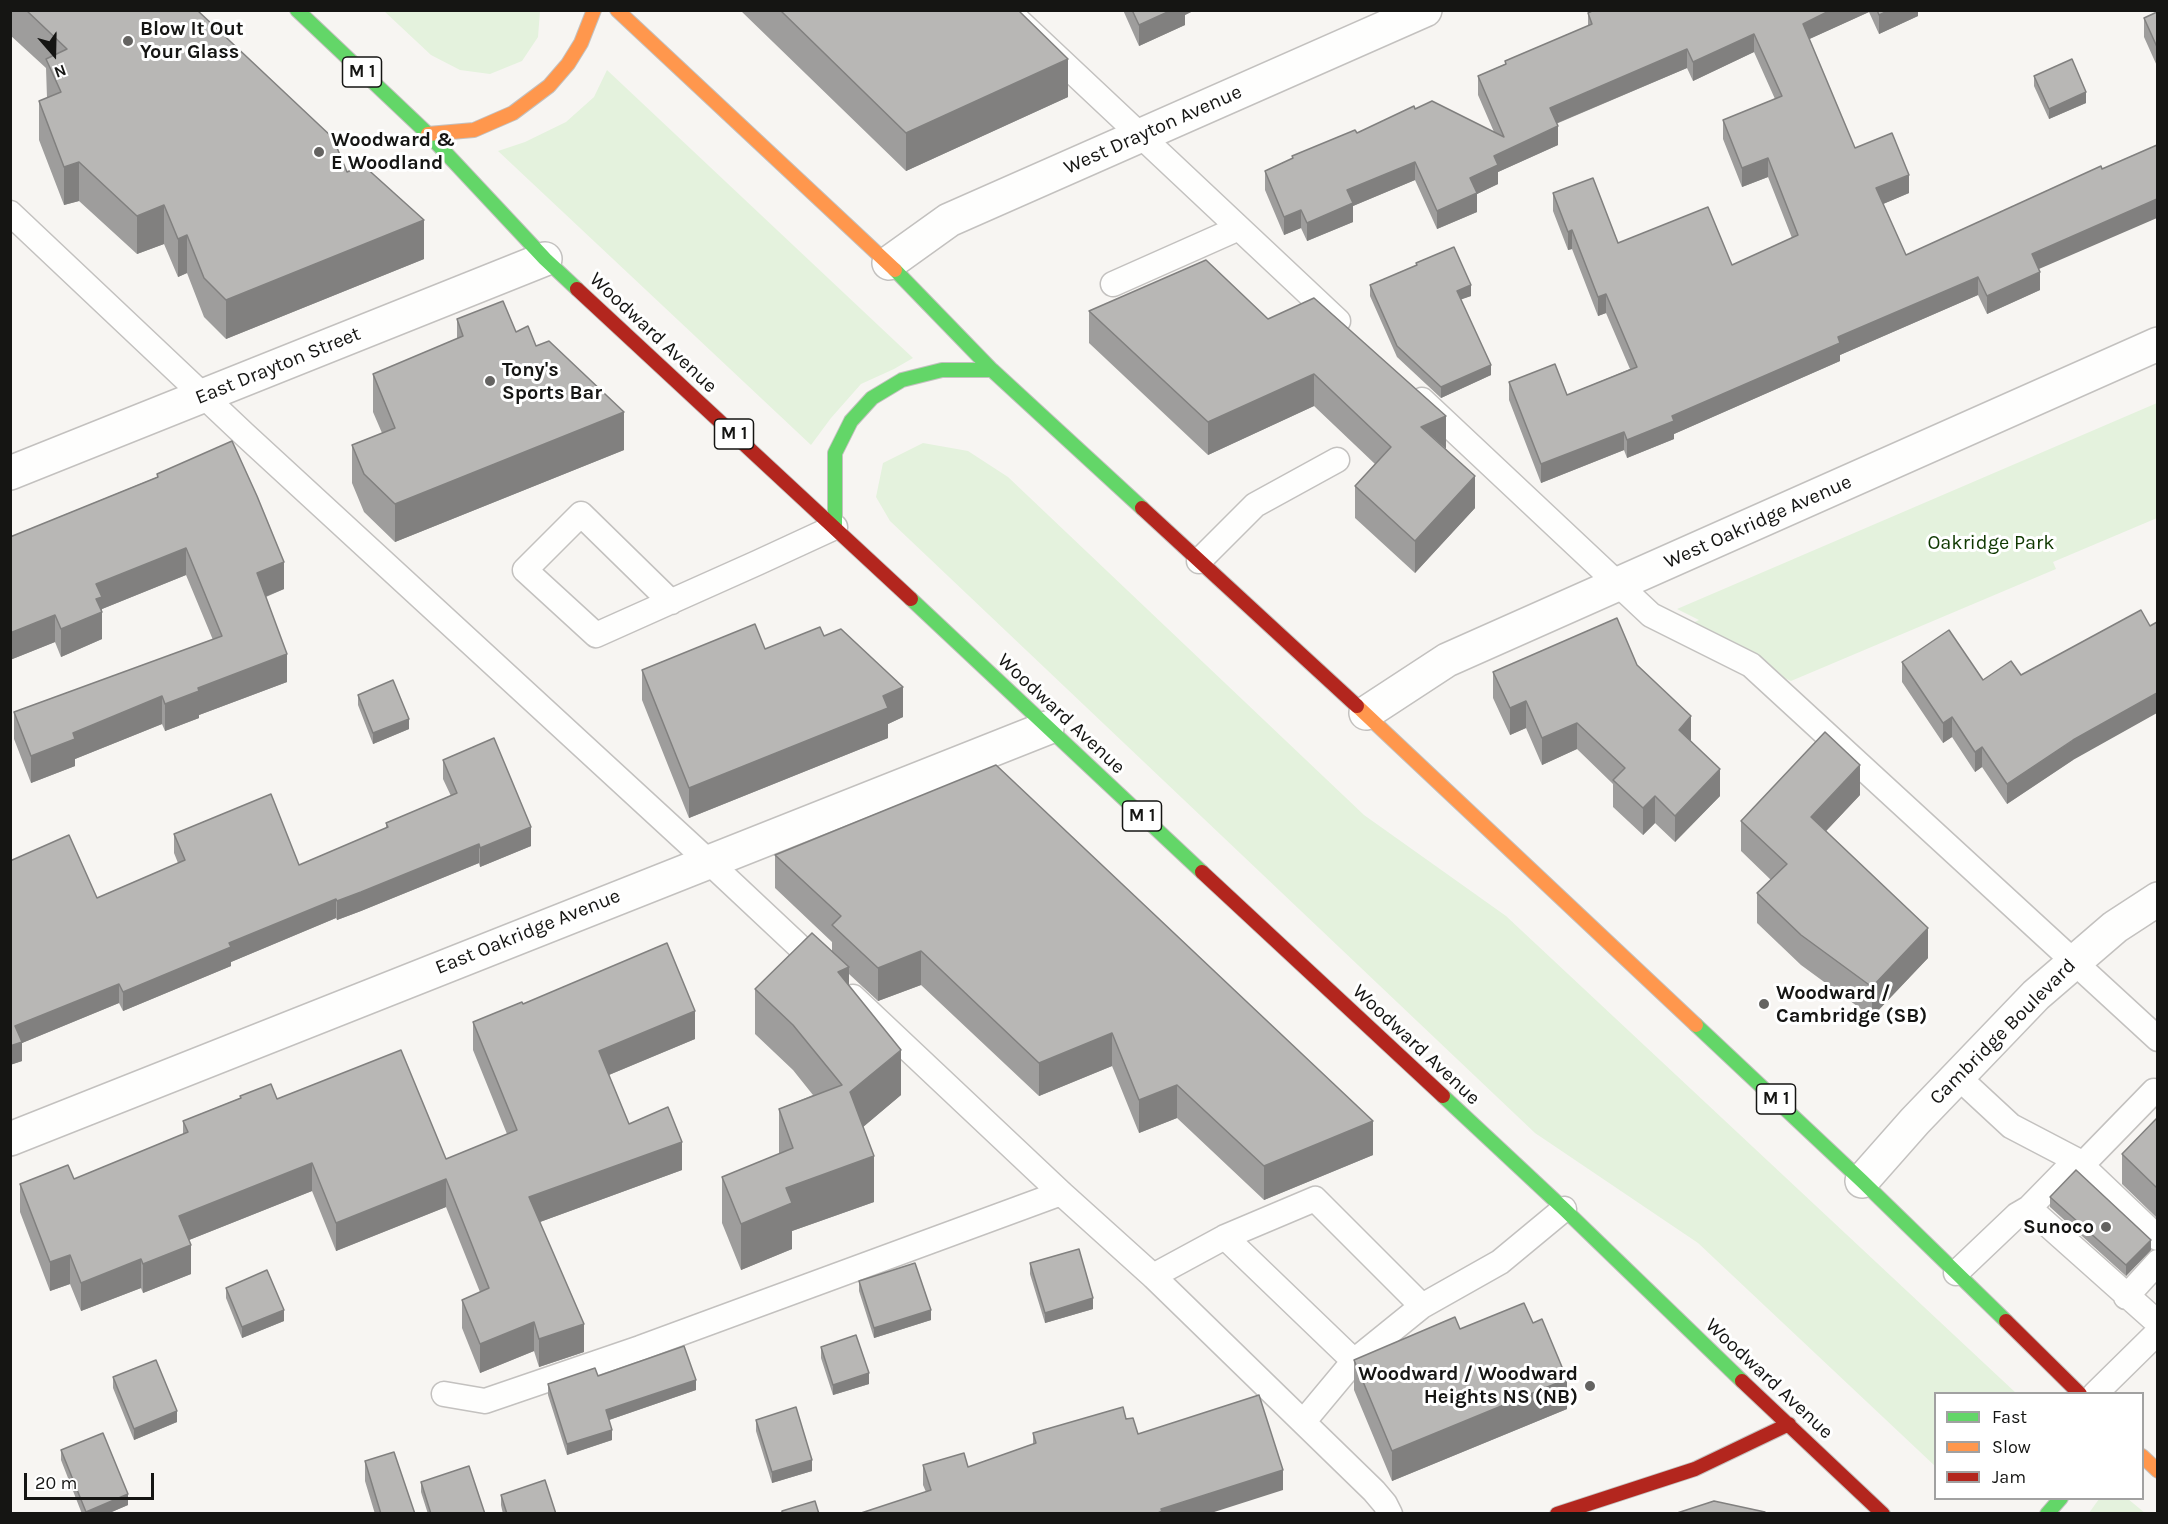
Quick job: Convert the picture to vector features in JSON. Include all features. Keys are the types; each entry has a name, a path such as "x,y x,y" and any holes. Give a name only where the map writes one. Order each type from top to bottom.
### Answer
{"main road":[{"name":"Woodward Avenue","path":"297,10 428,134 545,259 836,527 1047,728 1564,1209 1680,1323 1883,1514"},
{"path":"428,134 474,130 513,113 549,86 568,64 581,43 594,10"},
{"name":"M 1","path":"617,10 889,263 992,370 1366,713 1862,1181 2078,1392"},
{"path":"836,527 835,453 851,421 872,398 902,380 942,370 992,370"},
{"path":"1557,1514 1695,1469 1789,1424"},
{"path":"2144,1458 2157,1471"},
{"path":"2047,1514 2059,1500"}],"street":[{"name":"West Drayton Avenue","path":"889,263 949,220 1425,10"},
{"name":"East Drayton Street","path":"10,473 545,259"},
{"name":"West Oakridge Avenue","path":"1366,713 1447,660 2157,344"},
{"name":"East Oakridge Avenue","path":"10,1139 1047,728"},
{"name":"Cambridge Boulevard","path":"1862,1181 1957,1076 2036,995 2115,927 2157,899"}],"lane":[{"path":"1007,10 1352,334"},
{"path":"10,213 203,396 708,861 1061,1193 1153,1276 1374,1491 1390,1514"},
{"path":"1113,284 1239,228"},
{"path":"1404,383 1651,615 1751,665 2157,1040"},
{"path":"1199,561 1255,505 1337,460"},
{"path":"671,602 581,514 525,570 596,635 671,602 836,527"},
{"path":"1957,1076 2011,1126 2079,1163 2157,1238"},
{"path":"1956,1273 2017,1215 2029,1208 2079,1163 2154,1091"},
{"path":"444,1394 485,1401 640,1348 1061,1193"},
{"path":"1153,1276 1224,1237 1315,1199 1422,1306"},
{"path":"2029,1208 2157,1323"},
{"path":"1304,1421 1354,1361 1422,1306 1500,1262 1564,1209"},
{"path":"1224,1237 1354,1361"},
{"path":"2126,1297 2157,1262"},
{"path":"2097,1392 2157,1332"}],"green space":[{"path":"384,11 540,11 538,37 522,61 490,74 460,70 431,55"},
{"path":"607,70 913,358 861,384 811,445 498,151 525,142 566,122 594,97"},
{"name":"Oakridge Park","path":"2157,403 2157,518 2053,562 2056,569 1791,681 1782,677 1777,678 1686,626 1699,620 1677,609"},
{"path":"923,443 968,451 1008,477 1364,815 1506,916 2015,1392 1934,1392 1934,1465 1698,1243 1535,1133 890,521 876,497 883,463"},
{"path":"2098,1500 2129,1500 2145,1513 2089,1513"}],"building":[{"path":"26,10 197,10 333,138 347,172 363,165 424,220 226,300 204,278 187,235 178,239 164,205 137,216 79,162 64,167 39,101 61,92 46,59 67,49"},
{"path":"780,10 1018,10 1068,59 906,133"},
{"path":"1132,10 1172,10 1139,25"},
{"path":"1594,10 1831,10 1803,24 1855,148 1892,133 1909,175 1876,188 1906,255 2101,166 2102,169 2157,145 2157,199 2032,254 2040,272 1987,296 1978,277 1838,337 1840,343 1672,416 1674,421 1627,440 1624,432 1541,464 1509,382 1555,364 1567,395 1637,367 1606,294 1598,297 1572,230 1568,232 1553,193 1593,178 1618,243 1708,207 1732,265 1798,235 1768,158 1742,168 1723,120 1782,96 1754,34 1693,62 1687,49 1550,108 1558,126 1494,156 1498,165 1470,178 1477,193 1437,211 1415,162 1347,190 1353,203 1307,223 1301,210 1284,217 1265,171 1293,158 1292,156 1355,130 1357,133 1414,106 1415,109 1432,101 1504,137 1478,76 1506,64 1505,61 1592,24 1588,13"},
{"path":"1877,10 1890,10 1879,15"},
{"path":"2157,12 2157,47 2144,18"},
{"path":"2072,59 2086,92 2049,109 2034,76"},
{"path":"1454,247 1471,285 1457,291 1491,365 1441,387 1397,346 1370,285"},
{"path":"1206,260 1268,319 1314,298 1446,416 1421,427 1475,476 1415,541 1355,486 1391,447 1314,374 1208,422 1089,311"},
{"path":"503,301 516,332 528,326 536,346 549,341 624,412 395,504 364,474 352,445 395,428 373,374 463,336 457,319"},
{"path":"232,441 284,562 257,573 287,654 198,688 199,691 165,704 162,696 73,733 75,739 31,756 14,712 222,636 186,548 96,584 102,597 96,599 102,612 61,629 55,615 10,633 10,537 158,477 157,474"},
{"path":"2141,610 2150,626 2157,622 2157,693 2073,740 2007,784 1982,747 1975,752 1952,717 1943,723 1902,662 1949,630 1983,680 2011,661 2021,675"},
{"path":"1617,618 1637,665 1691,716 1679,730 1720,769 1675,816 1655,796 1643,808 1613,780 1625,768 1577,723 1542,738 1526,701 1510,708 1493,672"},
{"path":"755,624 765,649 820,627 824,636 841,629 903,687 883,696 888,708 689,788 642,670"},
{"path":"393,680 409,719 373,733 358,695"},
{"path":"1825,732 1860,765 1811,817 1928,928 1872,987 1801,935 1757,893 1787,864 1741,821"},
{"path":"494,738 531,827 480,848 479,844 337,901 336,899 229,943 231,947 123,992 119,984 15,1026 22,1042 10,1046 10,861 69,835 97,898 185,860 174,834 271,794 299,865 388,827 386,823 457,793 443,760"},
{"path":"996,765 1373,1121 1264,1166 1177,1085 1139,1100 1112,1033 1039,1063 921,951 878,968 832,925 841,916 775,855"},
{"path":"812,933 849,967 838,972 901,1050 850,1092 874,1156 786,1188 792,1203 741,1224 722,1177 793,1148 779,1109 842,1085 793,1025 755,989"},
{"path":"667,943 695,1011 599,1051 629,1124 668,1107 682,1142 529,1197 584,1324 539,1339 534,1322 480,1344 462,1300 489,1288 446,1179 336,1223 312,1163 179,1216 191,1245 143,1264 141,1259 81,1283 70,1255 50,1262 20,1184 68,1165 74,1179 188,1132 183,1121 271,1084 277,1099 401,1050 446,1159 517,1130 473,1022 522,1002 523,1004"},
{"path":"2157,1118 2157,1188 2122,1154"},
{"path":"2076,1170 2151,1240 2126,1265 2050,1197"},
{"path":"1079,1249 1093,1298 1045,1313 1030,1263"},
{"path":"915,1263 931,1310 874,1328 859,1281"},
{"path":"267,1270 284,1310 242,1327 226,1288"},
{"path":"1524,1303 1533,1323 1542,1319 1567,1379 1392,1451 1354,1360 1455,1317 1460,1329"},
{"path":"856,1335 869,1373 833,1385 821,1347"},
{"path":"684,1346 696,1380 606,1410 612,1430 567,1444 548,1384 595,1368 598,1376"},
{"path":"156,1360 177,1411 134,1429 113,1377"},
{"path":"1259,1395 1283,1470 1161,1509 1162,1511 1156,1514 858,1514 931,1490 923,1465 964,1453 968,1467 1036,1443 1033,1433 1123,1407 1126,1419 1133,1418 1138,1434"},
{"path":"796,1407 812,1460 772,1472 756,1420"},
{"path":"103,1433 128,1494 86,1512 61,1450"},
{"path":"394,1452 415,1514 381,1514 365,1461"},
{"path":"469,1466 485,1514 431,1514 421,1482"},
{"path":"545,1480 556,1514 507,1514 501,1495"},
{"path":"815,1501 819,1514 782,1514 782,1511"},
{"path":"1714,1501 1765,1512 1766,1514 1674,1514"}],"traffic: fast":[{"path":"297,10 428,134 545,259 577,289"},
{"path":"895,270 992,370 1142,508"},
{"path":"835,527 835,453 851,421 872,398 902,380 942,370 992,370"},
{"path":"911,599 1202,872"},
{"path":"1696,1025 1862,1181 2006,1321"},
{"path":"1443,1096 1742,1381"},
{"path":"2047,1514 2059,1500"}],"traffic: slow":[{"path":"428,134 474,130 513,113 549,86 568,64 581,43 594,10"},
{"path":"617,10 895,270"},
{"path":"1357,706 1696,1025"},
{"path":"2144,1458 2158,1471"}],"traffic: jam":[{"path":"577,289 911,599"},
{"path":"1142,508 1357,706"},
{"path":"1202,872 1443,1096"},
{"path":"2006,1321 2078,1392"},
{"path":"1742,1381 1883,1514"},
{"path":"1557,1514 1695,1469 1789,1424"}],"place":[{"name":"Blow It Out Your Glass","path":"128,41"},
{"name":"Woodward & E Woodland","path":"319,152"},
{"name":"Tony's Sports Bar","path":"490,381"},
{"name":"Woodward / Cambridge (SB)","path":"1764,1004"},
{"name":"Sunoco","path":"2106,1227"},
{"name":"Woodward / Woodward Heights NS (NB)","path":"1590,1386"}]}
